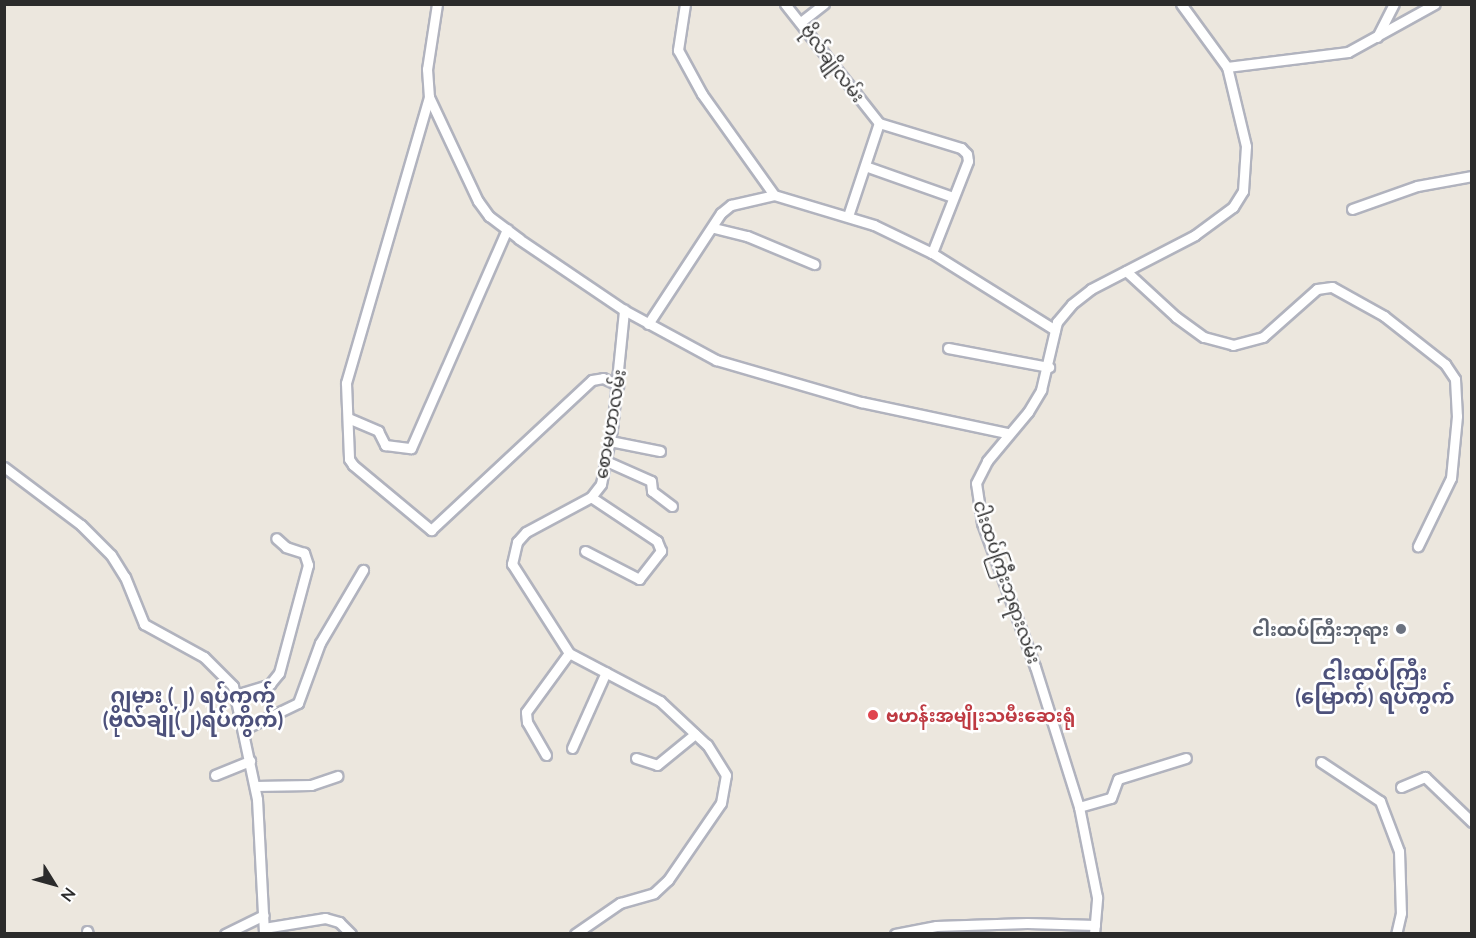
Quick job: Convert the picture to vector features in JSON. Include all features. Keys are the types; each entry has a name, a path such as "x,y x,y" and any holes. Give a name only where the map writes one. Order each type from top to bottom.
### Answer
{"street":[{"path":"438,4 428,69 429,97 346,383 349,459 353,465 431,530 592,380 603,378 618,385"},
{"path":"685,4 678,50 702,94 774,195"},
{"name":"ဗိုလ်ချိုလမ်း","path":"786,4 802,21 879,123"},
{"path":"802,21 824,4"},
{"name":"ငါးထပ်ကြီးဘုရားလမ်း","path":"1094,929 1097,897 1079,807 977,498 980,473 1007,433 1028,412 1049,367 1055,330 1072,304 1217,220 1244,192 1246,147 1227,66 1181,4"},
{"path":"1377,37 1394,4"},
{"path":"1227,66 1347,52 1435,4"},
{"path":"429,97 478,201 507,229 648,324 716,360 776,380 1007,433"},
{"path":"848,216 879,123 961,148 967,154 968,162 932,253"},
{"path":"865,166 953,197"},
{"path":"1352,209 1417,186 1472,176"},
{"path":"648,324 714,228 721,213 732,205 774,195 848,216 932,253 1055,330"},
{"path":"714,228 747,236 814,264"},
{"path":"348,418 378,431 386,445 411,448 507,229"},
{"path":"1126,271 1176,317 1204,337 1233,345 1263,338 1324,286 1384,316 1445,363 1455,379 1456,398 1451,478 1418,546"},
{"name":"စောမဟာလမ်း","path":"569,653 512,564 517,542 526,532 591,497 601,484 618,385 624,310"},
{"path":"948,348 1049,367"},
{"path":"610,441 660,451"},
{"path":"606,461 651,481 654,494 672,506"},
{"path":"4,467 81,525 111,555 125,577 144,624 204,657 233,686 255,786 264,931 325,918 339,922 351,933"},
{"path":"585,551 639,579 661,551 657,541 591,497"},
{"path":"235,695 270,684 279,673 308,565 304,553 286,547 276,538"},
{"path":"244,729 298,703 320,643 363,570"},
{"path":"546,755 527,722 526,712 569,653 660,701 694,734 726,775 721,802 661,886 654,893 620,903 575,933"},
{"path":"572,748 606,672"},
{"path":"636,758 657,765 694,734"},
{"path":"1079,807 1111,798 1118,779 1186,758"},
{"path":"214,775 250,761"},
{"path":"1321,762 1380,801 1400,851 1401,913 1396,933"},
{"path":"255,786 311,785 337,776"},
{"path":"1401,786 1425,777 1472,822"},
{"path":"225,933 264,915"},
{"path":"895,933 936,926 1027,923 1094,929"}],"place":[{"name":"ငါးထပ်ကြီးဘုရား","path":"1401,629"},
{"name":"ဗဟန်းအမျိုးသမီးဆေးရုံ","path":"873,715"}],"district":[{"name":"ငါးထပ်ကြီး (မြောက်) ရပ်ကွက်","path":"1375,684"},
{"name":"ဂျမား (၂) ရပ်ကွက် (ဗိုလ်ချို(၂)ရပ်ကွက်)","path":"193,707"}]}
